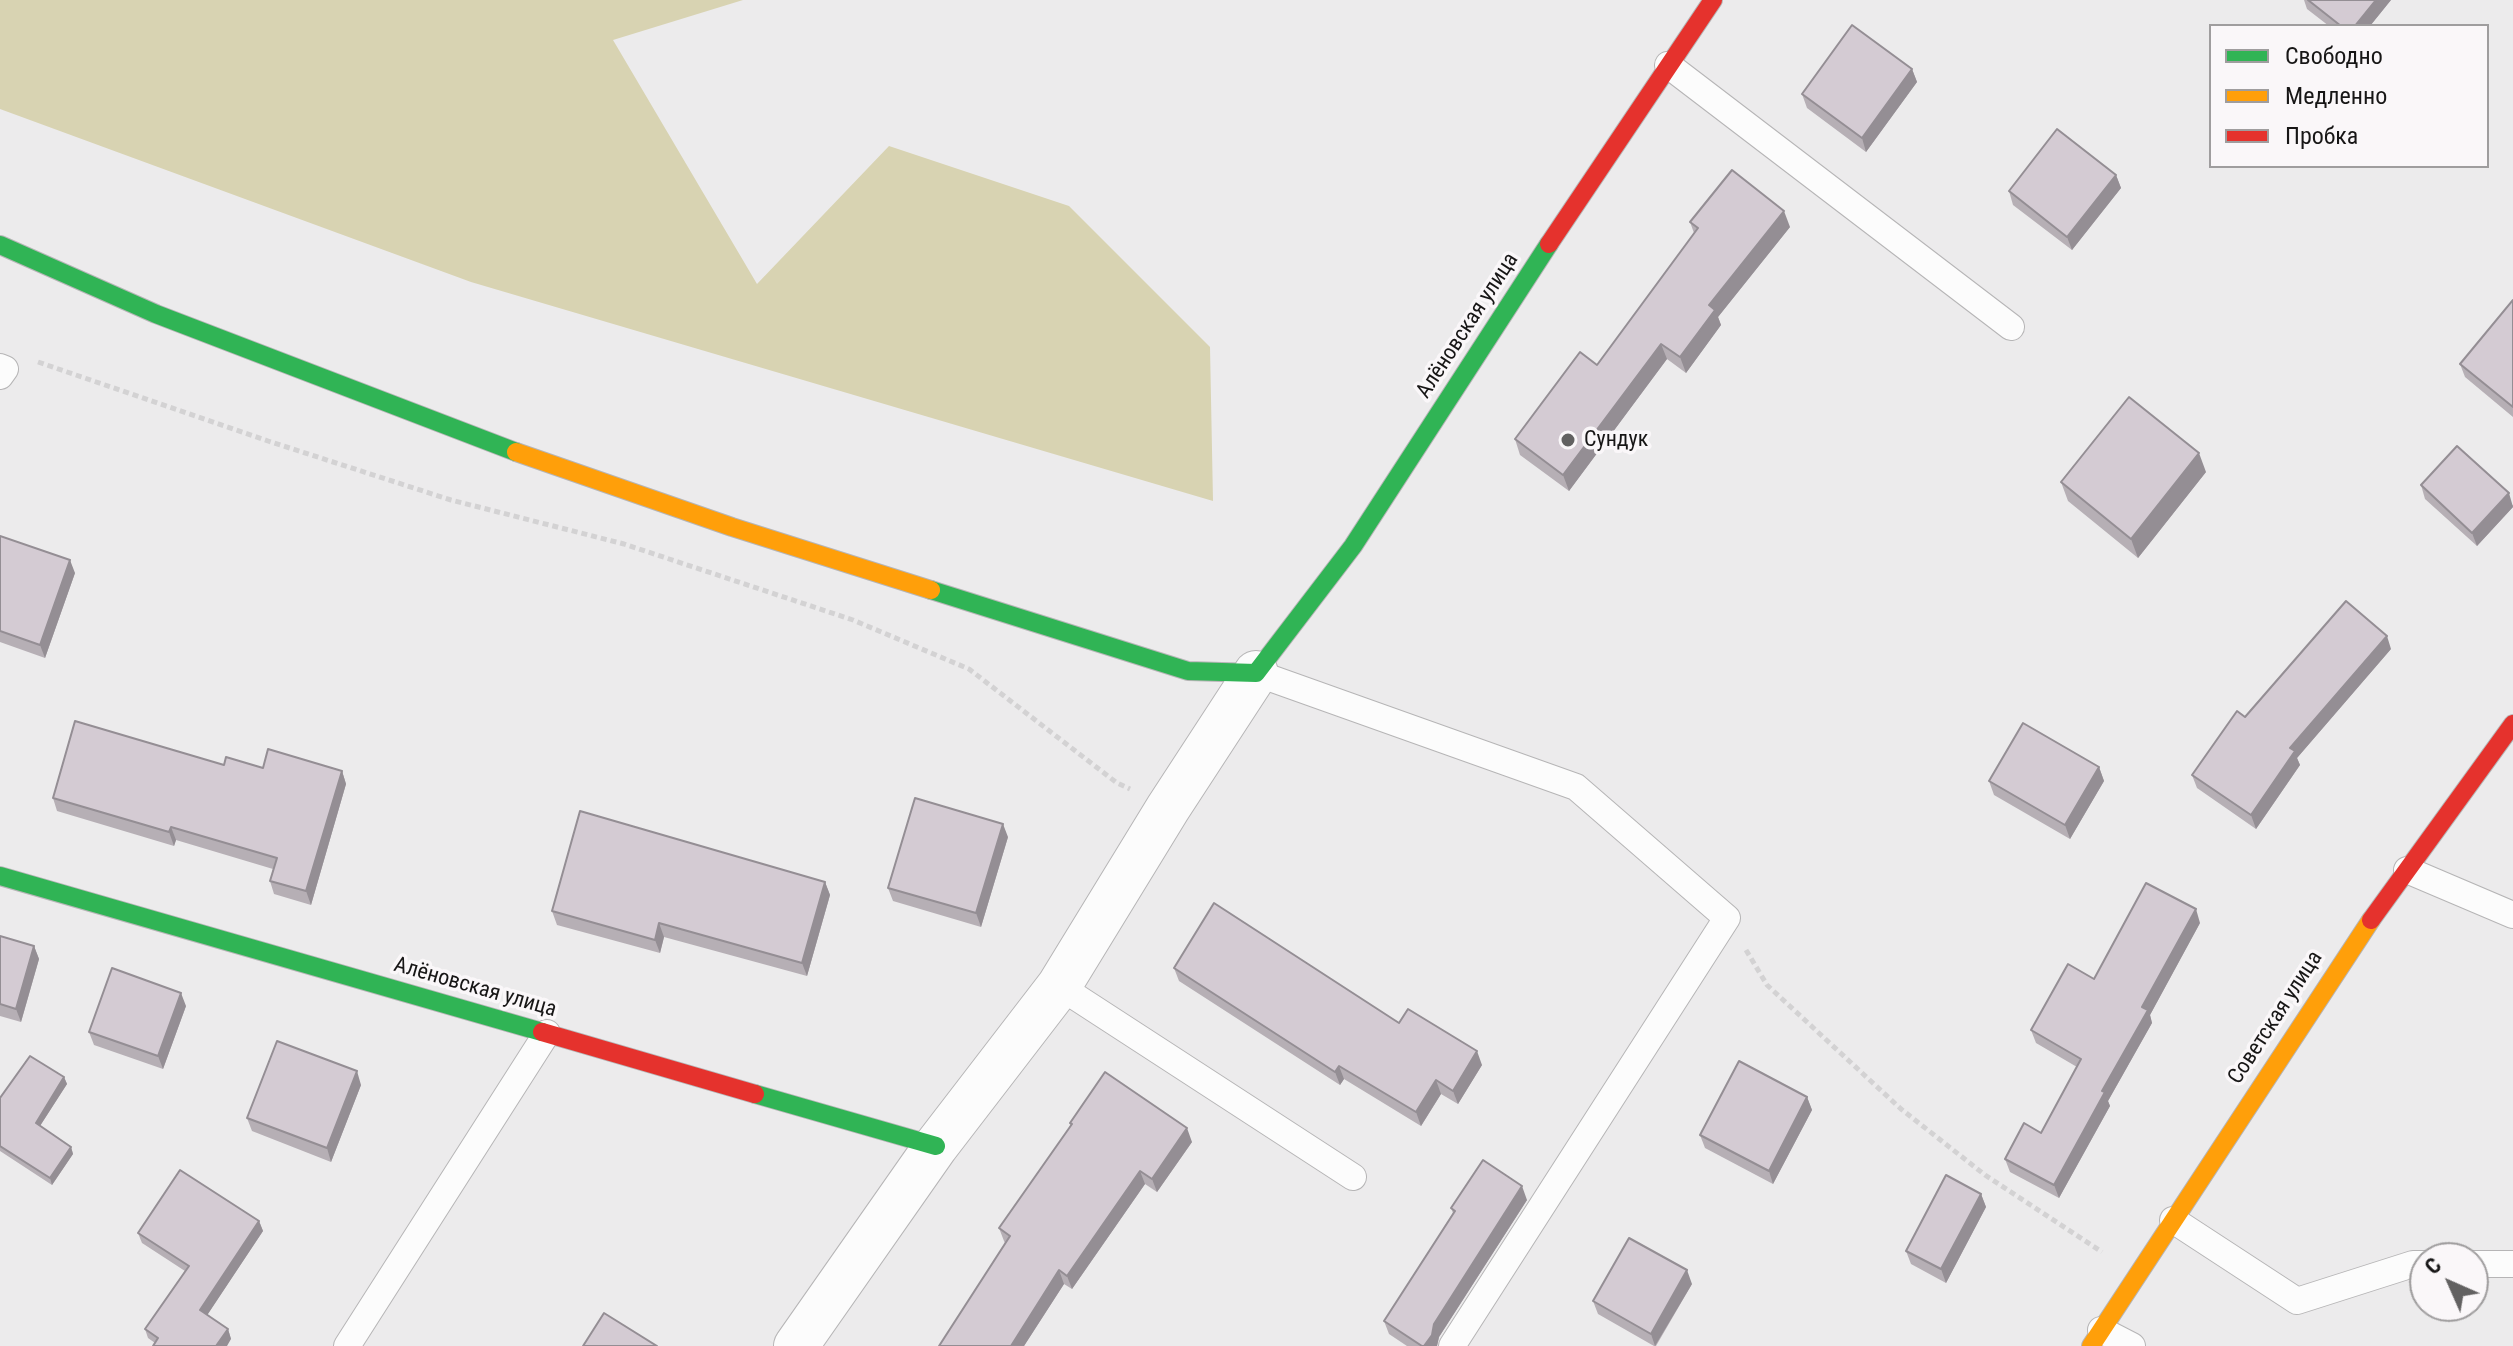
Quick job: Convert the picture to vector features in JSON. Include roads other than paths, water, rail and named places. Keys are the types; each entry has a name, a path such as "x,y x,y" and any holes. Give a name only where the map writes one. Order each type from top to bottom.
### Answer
{"street":[{"name":"Алёновская улица","path":"1256,673 1353,546 1713,0"},
{"path":"0,245 170,319 538,461 717,522 1188,671 1256,673"},
{"path":"796,1346 936,1146 1059,986 1168,808 1256,673"},
{"name":"Советская улица","path":"2096,1338 2355,942 2513,724"},
{"name":"Алёновская улица","path":"0,876 936,1146"}],"lane":[{"path":"1668,65 2011,327"},
{"path":"0,367 5,369 0,376"},
{"path":"1256,673 1576,787 1727,918 1452,1346"},
{"path":"2407,870 2513,915"},
{"path":"1059,986 1353,1177"},
{"path":"347,1346 547,1033"},
{"path":"2173,1220 2297,1301 2409,1265"},
{"path":"2489,1264 2513,1264"},
{"path":"2096,1338 2132,1346"}],"place":[{"name":"Сундук","path":"1568,440"}]}
